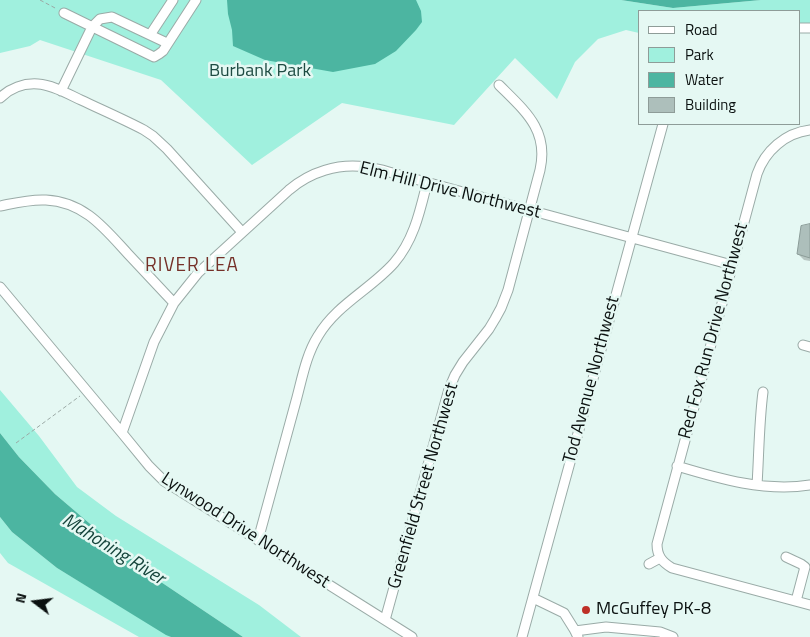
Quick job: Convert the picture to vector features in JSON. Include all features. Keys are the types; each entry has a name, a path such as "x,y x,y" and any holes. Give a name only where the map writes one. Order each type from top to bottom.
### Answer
{"street":[{"path":"150,35 174,0"},
{"path":"64,13 154,57 163,51 196,0"},
{"path":"61,91 92,27 100,18 112,17 167,43"},
{"path":"0,98 10,90 24,85 44,85 134,125 153,136 167,149 242,232"},
{"name":"Greenfield Street Northwest","path":"385,620 449,389 463,362 489,329 501,308 508,290 542,164 541,140 536,127 530,116 499,85"},
{"name":"Tod Avenue Northwest","path":"522,637 662,125"},
{"name":"Red Fox Run Drive Northwest","path":"660,558 657,542 757,174 765,158 774,147 799,132 810,130"},
{"name":"Elm Hill Drive Northwest","path":"122,433 154,342 174,303 198,274 296,184 328,169 347,166 366,167 389,172 732,265"},
{"path":"258,540 314,343 331,318 387,270 401,254 413,232 427,183"},
{"path":"0,206 45,200 70,205 86,212 102,226 174,303"},
{"name":"Lynwood Drive Northwest","path":"0,287 148,466 164,481 412,637"},
{"path":"757,485 762,392"},
{"path":"677,466 729,480 757,485 810,485"},
{"path":"786,557 805,567 796,601"},
{"path":"649,564 660,558 672,568 810,605"},
{"path":"533,598 564,613 577,634 606,627 660,632 673,637"}],"path":[{"path":"40,0 64,13"},
{"path":"16,443 87,391"}],"green space":[{"name":"Burbank Park","path":"0,0 621,0 673,8 761,0 810,0 810,23 800,24 800,10 638,10 638,33 626,30 598,39 575,62 557,99 515,58 454,125 342,103 252,165 161,80 40,40 30,46 0,53"},
{"path":"0,390 39,436 77,487 116,516 259,605 301,637 243,637 149,574 55,494 19,457 0,433"},
{"path":"0,517 12,532 57,568 171,637 139,637 8,563 0,553"}],"water":[{"path":"227,0 416,0 421,11 422,22 396,51 375,64 333,72 265,60 233,46"},
{"path":"621,0 761,0 673,8"},
{"name":"Mahoning River","path":"0,433 19,457 55,494 149,574 243,637 171,637 166,635 57,568 12,532 0,517"}],"building":[{"path":"810,224 810,258 797,254 801,226"}],"place":[{"name":"McGuffey PK-8","path":"586,610"}],"district":[{"name":"RIVER LEA","path":"192,266"}]}
